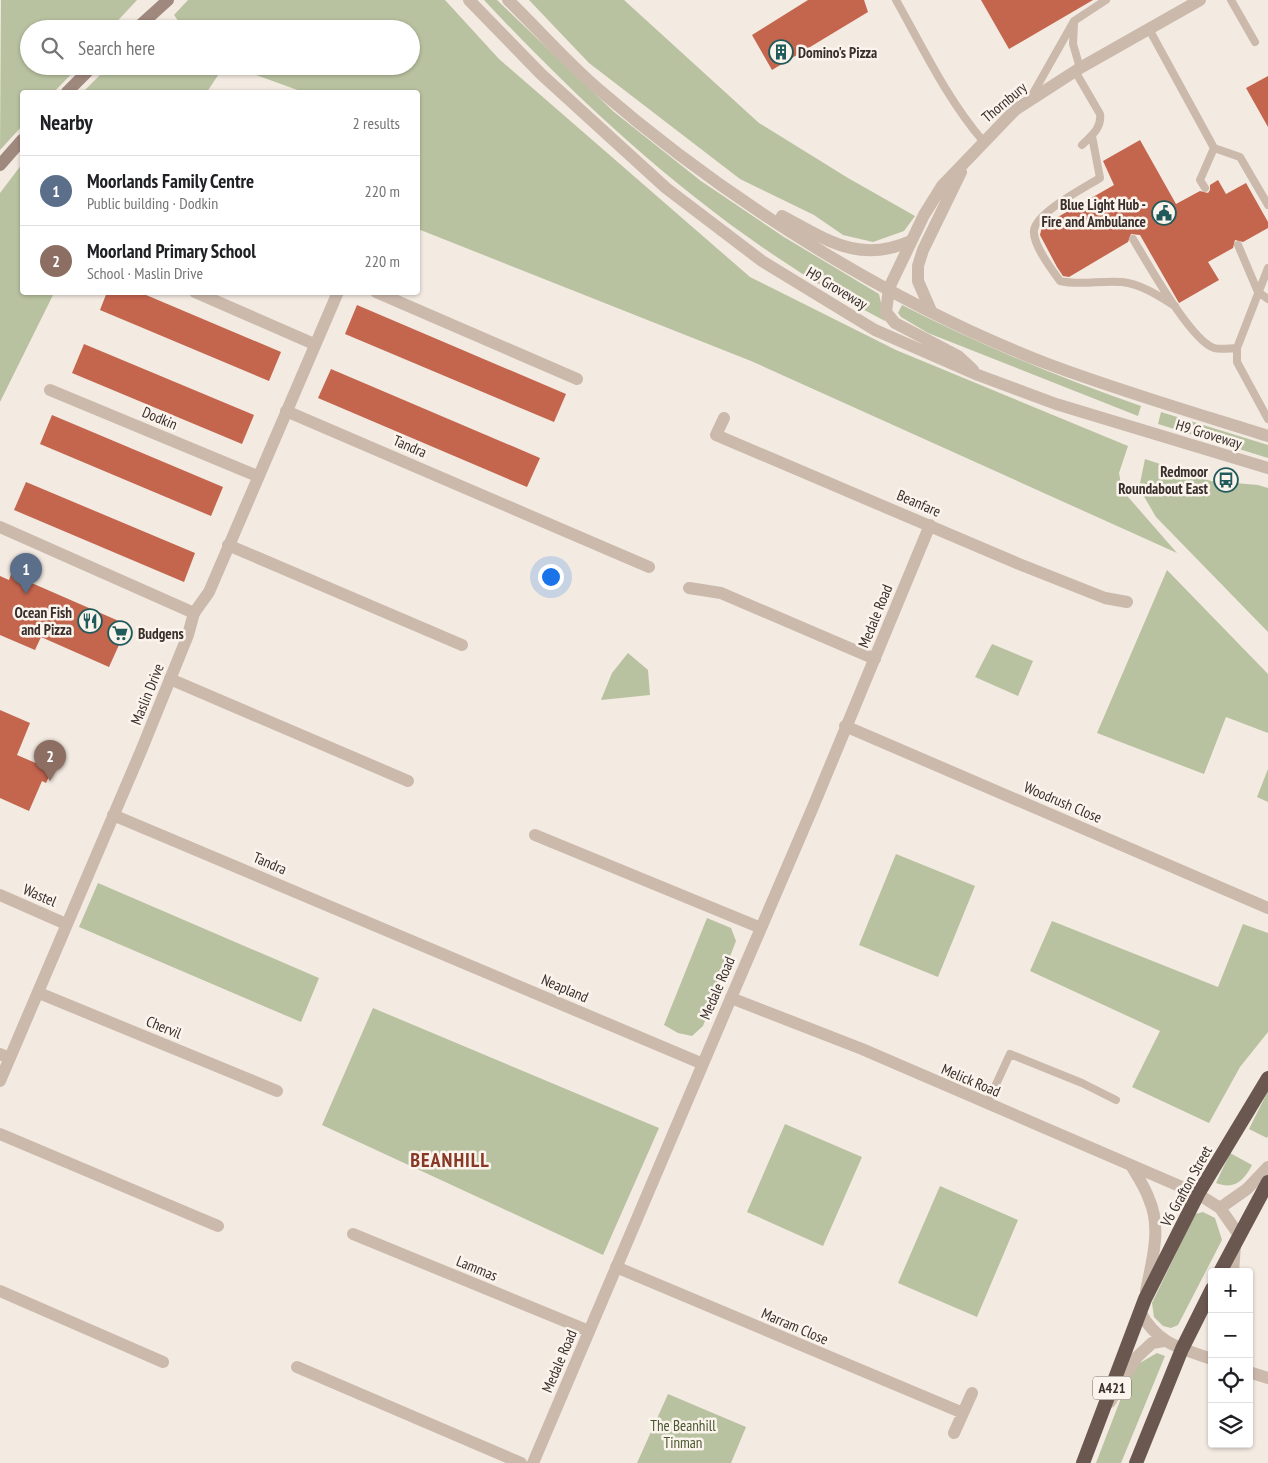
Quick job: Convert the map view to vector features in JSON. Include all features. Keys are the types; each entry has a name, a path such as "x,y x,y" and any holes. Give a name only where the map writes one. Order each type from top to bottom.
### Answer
{"highway":[{"name":"V6 Grafton Street","path":"1083,1463 1142,1306 1198,1194 1268,1078"},
{"path":"1222,1268 1266,1174"},
{"path":"1136,1463 1182,1349 1208,1297"}],"main road":[{"path":"146,20 168,0"},
{"path":"69,90 84,75"},
{"path":"0,165 20,142"}],"street":[{"name":"H9 Groveway","path":"508,0 596,86 684,160 820,250 930,310 1047,363 1268,436"},
{"name":"Thornbury","path":"978,375 958,356 895,323 886,312 889,288 911,240 942,186 965,165 983,141 1030,98 1200,0"},
{"name":"H9 Groveway","path":"474,4 541,74 666,188 762,261 875,330 978,375 1056,404 1268,468"},
{"path":"930,310 918,281 918,266 923,250 965,165"},
{"path":"728,189 840,245 863,251 886,250 911,240"},
{"path":"202,295 314,344"},
{"name":"Maslin Drive","path":"0,1081 5,1056 39,993 66,924 188,635 194,613 209,592 257,476 337,295"},
{"path":"383,295 577,379"},
{"name":"Dodkin","path":"50,390 257,476"},
{"name":"Tandra","path":"286,412 649,567"},
{"name":"Beanfare","path":"724,418 714,441 930,525 1105,598 1127,602"},
{"name":"Medale Road","path":"532,1463 813,807 930,525"},
{"path":"0,527 194,613"},
{"path":"228,545 462,645"},
{"path":"689,588 721,594 875,659"},
{"path":"170,679 408,781"},
{"name":"Woodrush Close","path":"845,726 1268,908"},
{"name":"Tandra","path":"113,815 415,941"},
{"path":"535,835 760,928"},
{"name":"Wastel","path":"0,896 66,924"},
{"name":"Neapland","path":"415,941 703,1064"},
{"name":"Chervil","path":"39,993 277,1091"},
{"name":"Melick Road","path":"731,998 862,1049 1198,1194 1220,1208"},
{"path":"0,1134 218,1226"},
{"path":"1131,1165 1150,1199 1155,1224 1154,1247 1142,1306 1147,1325 1164,1341 1209,1358"},
{"path":"1233,1268 1237,1239 1220,1208 1266,1174"},
{"name":"Lammas","path":"354,1234 589,1331"},
{"name":"Marram Close","path":"616,1267 963,1413"},
{"path":"0,1291 164,1362"},
{"name":"V6 Grafton Street","path":"1099,1421 1137,1358 1152,1343 1164,1341"},
{"path":"297,1367 521,1463"},
{"path":"1253,1372 1268,1378"},
{"path":"954,1433 972,1393"}],"lane":[{"path":"896,0 943,86 965,120 983,141"},
{"path":"1030,98 1074,21 1106,0"},
{"path":"1231,0 1255,42"},
{"path":"1074,21 1073,44 1077,70 1100,114 1101,121 1092,136 1082,145"},
{"path":"1149,28 1214,148 1240,157 1268,205"},
{"path":"1092,136 1100,178 1046,213 1034,228 1034,237 1047,264 1060,281 1072,284 1124,282 1152,292 1175,306"},
{"path":"1205,188 1200,180 1214,148"},
{"path":"1133,239 1175,306 1203,342 1214,348 1237,348"},
{"path":"1238,245 1258,292 1268,298"},
{"path":"1268,268 1237,348 1237,362 1268,419"},
{"path":"987,1104 1010,1054 1082,1083 1116,1100"}],"green space":[{"path":"1,0 137,0 118,20 20,20 20,75 70,75 56,90 20,90 20,128 0,150"},
{"path":"188,0 445,0 499,59 750,277 896,350 1128,446 1119,473 1122,490 1177,553 751,361 420,230 420,90 297,90 256,75 420,75 420,20 178,20 174,15"},
{"path":"484,0 497,0 614,112 701,181 784,237 879,294 885,321 828,290 774,255 721,218 671,178 574,92"},
{"path":"529,0 624,0 759,123 848,178 915,216 904,231 873,242 843,235 814,215 740,179 589,63"},
{"path":"100,75 218,75 208,90 85,90"},
{"path":"20,167 20,295 53,295 0,402 0,193"},
{"path":"902,305 1020,360 1141,406 1138,416 928,333 901,317 898,313"},
{"path":"1161,412 1268,445 1268,458 1158,424"},
{"path":"1145,459 1211,481 1258,485 1268,488 1268,632 1156,517 1139,488"},
{"path":"1167,570 1268,674 1268,733 1226,717 1204,774 1097,733"},
{"path":"992,644 1033,661 1018,696 975,677"},
{"path":"628,653 648,670 650,695 601,700 612,673"},
{"path":"1268,769 1268,802 1257,797"},
{"path":"896,854 975,886 938,977 859,945"},
{"path":"98,883 319,978 301,1022 79,927"},
{"path":"707,918 731,928 736,941 703,1026 692,1036 678,1033 664,1025"},
{"path":"1052,921 1218,987 1243,924 1268,933 1268,1032 1240,1067 1209,1123 1132,1087 1160,1031 1030,971"},
{"path":"373,1008 659,1128 603,1255 322,1125"},
{"path":"1268,1091 1268,1136 1267,1138 1249,1129"},
{"path":"785,1124 862,1157 823,1246 747,1212"},
{"path":"1230,1153 1252,1165 1246,1176 1238,1183 1222,1185 1216,1183"},
{"path":"940,1186 1018,1220 977,1317 898,1283"},
{"path":"1203,1212 1215,1218 1222,1240 1178,1325 1171,1328 1163,1326 1154,1317 1152,1303 1195,1214"},
{"path":"1157,1353 1165,1356 1121,1463 1096,1463 1133,1367"},
{"name":"The Beanhill Tinman","path":"668,1394 746,1427 731,1463 637,1463"}],"building":[{"name":"Domino's Pizza","path":"808,0 864,0 868,12 772,70 752,35"},
{"path":"981,0 1093,0 1009,49"},
{"path":"1268,76 1268,127 1246,88"},
{"name":"Blue Light Hub - Fire and Ambulance","path":"1140,140 1176,204 1200,191 1208,193 1210,185 1218,180 1226,194 1246,183 1268,222 1268,228 1243,242 1235,240 1233,248 1208,262 1219,280 1179,303 1140,235 1131,234 1128,242 1069,277 1063,276 1040,235 1042,226 1114,185 1103,161"},
{"path":"106,295 146,295 281,352 269,381 100,310"},
{"path":"357,305 566,394 554,422 345,334"},
{"path":"84,344 254,415 242,444 72,373"},
{"path":"331,369 540,458 527,487 318,398"},
{"path":"52,415 223,487 211,516 40,444"},
{"path":"26,482 195,553 184,582 14,510"},
{"path":"11,574 128,625 109,667 41,637 35,650 0,635 0,576 9,580"},
{"path":"0,710 30,723 17,755 52,770 46,783 42,781 29,811 0,798"}],"place":[{"name":"Domino's Pizza","path":"781,52"},
{"name":"Blue Light Hub - Fire and Ambulance","path":"1164,213"},
{"name":"Redmoor Roundabout East","path":"1226,480"},
{"name":"Moorlands Family Centre","path":"26,594"},
{"name":"Ocean Fish and Pizza","path":"90,621"},
{"name":"Budgens","path":"120,633"},
{"name":"Moorland Primary School","path":"50,781"}],"district":[{"name":"BEANHILL","path":"450,1160"}]}
